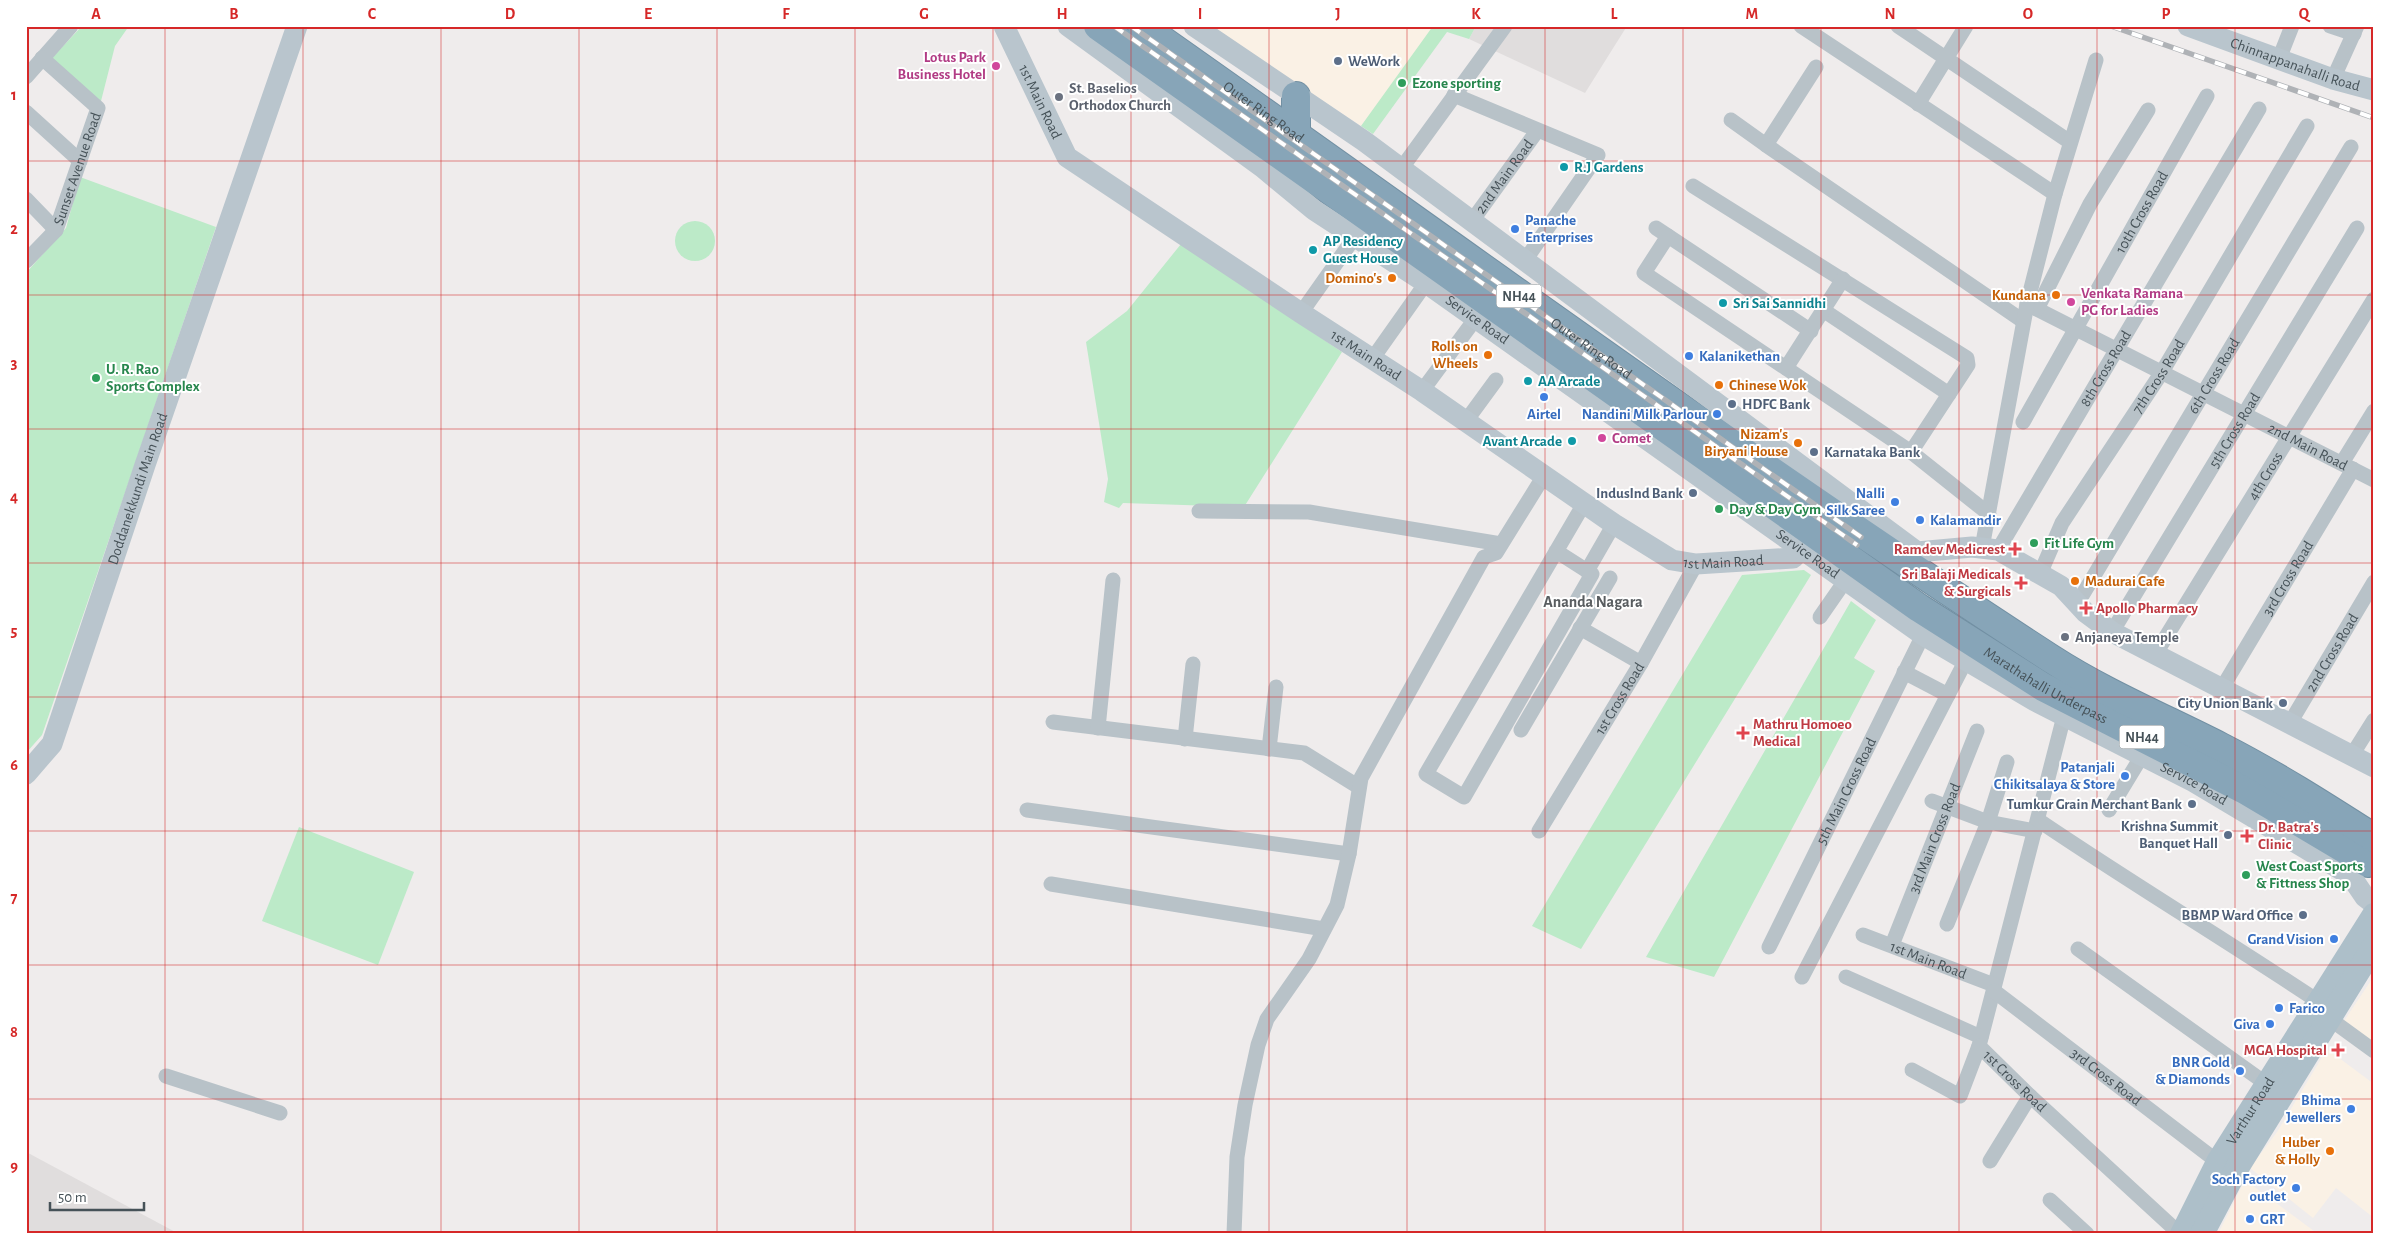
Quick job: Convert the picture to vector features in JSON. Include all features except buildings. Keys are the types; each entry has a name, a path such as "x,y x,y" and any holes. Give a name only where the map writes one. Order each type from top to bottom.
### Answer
{"highway":[{"name":"Outer Ring Road","path":"1098,26 1807,541"},
{"name":"Outer Ring Road","path":"1142,26 1508,288 1909,556"},
{"path":"1296,96 1296,135"},
{"name":"Marathahalli Underpass","path":"1807,541 1919,608 2042,687 2245,790 2366,865"},
{"name":"Marathahalli Underpass","path":"1909,556 2087,680 2258,767 2302,792 2366,865"}],"main road":[{"name":"Varthur Road","path":"2202,1234 2325,1010 2374,915"},
{"name":"Varthur Road","path":"2181,1234 2218,1162 2268,1085 2374,946"}],"street":[{"path":"26,77 71,26"},
{"name":"Doddanekkundi Main Road","path":"26,774 52,744 145,465 296,26"},
{"name":"1st Main Road","path":"1004,26 1067,157 1301,314 1373,358 1585,502 1614,524 1672,560 1696,564 1793,558 1807,541"},
{"name":"Service Road","path":"1068,26 1262,167 1314,210 1354,238 1426,283 1807,541 1845,581 1923,635 1965,662 2064,716 2194,782 2366,865 2365,897 2374,904"},
{"path":"1194,26 1401,168 1909,556 1990,549 2062,586 2077,604 2112,632 2374,767"},
{"path":"1401,168 1505,26"},
{"path":"1801,26 2055,194"},
{"path":"1899,26 2070,142"},
{"path":"1918,104 1966,26"},
{"name":"Chinnappanahalli Road","path":"2188,26 2333,79 2373,86"},
{"path":"2280,59 2292,26"},
{"path":"2330,26 2356,30 2333,79"},
{"name":"Sunset Avenue Road","path":"26,261 56,230 98,108 42,58"},
{"path":"2032,306 2055,194 2096,60"},
{"path":"1766,145 1816,67"},
{"path":"1454,94 1598,155 1524,262"},
{"name":"10th Cross Road","path":"2023,422 2074,328 2207,96"},
{"name":"8th Cross Road","path":"1990,549 2117,350 2259,109"},
{"path":"1990,549 1989,514 2023,321 2090,204 2148,110"},
{"path":"26,112 80,161"},
{"path":"1731,120 2023,321"},
{"name":"7th Cross Road","path":"2040,574 2062,523 2162,372 2307,126"},
{"name":"2nd Main Road","path":"1472,221 1537,130"},
{"name":"6th Cross Road","path":"2077,604 2351,147"},
{"path":"1693,186 1967,358 1968,364 1911,452"},
{"path":"26,199 56,230"},
{"name":"5th Cross Road","path":"2112,632 2246,415 2357,228"},
{"path":"1811,331 1662,232 1644,273 1911,452 1989,514"},
{"path":"1301,314 1354,238"},
{"path":"1786,368 1843,279"},
{"path":"1373,358 1426,283"},
{"name":"4th Cross","path":"2156,653 2374,299"},
{"name":"2nd Main Road","path":"2032,306 2374,480"},
{"path":"1823,310 1949,394"},
{"path":"1422,391 1476,318"},
{"path":"1466,421 1496,380"},
{"name":"3rd Cross Road","path":"2222,688 2347,466 2374,412"},
{"path":"1234,1234 1237,1157 1258,1045 1267,1019 1309,959 1337,905 1349,854 1361,778 1484,557 1496,553 1544,474"},
{"path":"1556,551 1592,574 1464,797 1426,774 1556,551 1585,502"},
{"path":"1199,511 1309,512 1501,544"},
{"path":"1587,571 1614,524"},
{"name":"1st Cross Road","path":"1540,831 1641,663 1696,564"},
{"path":"1521,730 1610,578"},
{"path":"1098,728 1112,580"},
{"path":"1820,617 1845,581"},
{"name":"2nd Cross Road","path":"2290,723 2374,582"},
{"path":"1580,628 1641,663"},
{"name":"5th Main Cross Road","path":"1769,947 1923,635"},
{"path":"1802,977 1965,662"},
{"path":"1185,739 1193,664"},
{"path":"1904,672 1948,695"},
{"path":"1269,749 1276,687"},
{"name":"1st Cross Road","path":"2064,716 1980,1042 2030,1096 2181,1234"},
{"path":"2352,755 2374,720"},
{"path":"1053,722 1304,753 1360,787"},
{"name":"3rd Main Cross Road","path":"1892,945 1978,731"},
{"path":"2109,810 2142,754"},
{"path":"1947,924 1988,822 2007,762"},
{"path":"1932,801 1988,822 2036,825 2226,940 2325,1010 2374,1051"},
{"path":"1027,810 1349,854"},
{"path":"1051,884 1324,930"},
{"name":"1st Main Road","path":"1863,935 1892,945 1994,988"},
{"path":"2078,950 2268,1085"},
{"path":"1846,976 1980,1042 1960,1096 1912,1070"},
{"name":"3rd Cross Road","path":"1994,988 2218,1162"},
{"path":"166,1076 280,1113"},
{"path":"1990,1161 2030,1096"},
{"path":"2050,1200 2087,1234"}],"shaded area":[{"path":"1210,26 1433,26 1435,27 1361,126"},
{"path":"1476,26 1627,26 1585,93 1469,39"},
{"path":"2374,976 2374,1045 2342,1024"},
{"path":"2327,1049 2374,1084 2374,1218 2336,1188 2313,1218 2250,1168 2277,1132"},
{"path":"26,1152 30,1154 179,1234 26,1234"},
{"path":"2245,1180 2314,1231 2311,1234 2218,1234"}],"green space":[{"path":"82,26 129,26 115,46 100,105 50,60"},
{"name":"Ezone sporting","path":"1433,26 1476,26 1469,39 1447,32 1373,134 1361,126"},
{"name":"U. R. Rao Sports Complex","path":"80,177 216,227 42,735 26,753 26,273 66,228"},
{"path":"695,221 709,227 715,241 709,255 695,261 681,255 675,241 681,227"},
{"path":"1181,244 1342,352 1244,507 1123,503 1119,508 1104,502 1108,479 1086,342 1127,311"},
{"path":"1804,570 1811,575 1581,949 1532,926 1742,575"},
{"path":"1851,601 1876,620 1854,658 1875,671 1714,977 1646,957"},
{"path":"299,827 414,872 378,965 262,921"}],"railway":[{"path":"1114,26 1857,545"},
{"path":"1131,26 1861,537"},
{"path":"2111,26 2374,118"}],"place":[{"name":"WeWork","path":"1338,61"},
{"name":"Lotus Park Business Hotel","path":"996,66"},
{"name":"Ezone sporting","path":"1402,83"},
{"name":"St. Baselios Orthodox Church","path":"1059,97"},
{"name":"R.J Gardens","path":"1564,167"},
{"name":"Panache Enterprises","path":"1515,229"},
{"name":"AP Residency Guest House","path":"1313,250"},
{"name":"Domino's","path":"1392,278"},
{"name":"Kundana","path":"2056,295"},
{"name":"Venkata Ramana PG for Ladies","path":"2071,302"},
{"name":"Sri Sai Sannidhi","path":"1723,303"},
{"name":"Rolls on Wheels","path":"1488,355"},
{"name":"Kalanikethan","path":"1689,356"},
{"name":"U. R. Rao Sports Complex","path":"96,378"},
{"name":"AA Arcade","path":"1528,381"},
{"name":"Chinese Wok","path":"1719,385"},
{"name":"Airtel","path":"1544,397"},
{"name":"HDFC Bank","path":"1732,404"},
{"name":"Nandini Milk Parlour","path":"1717,414"},
{"name":"Comet","path":"1602,438"},
{"name":"Avant Arcade","path":"1572,441"},
{"name":"Nizam's Biryani House","path":"1798,443"},
{"name":"Karnataka Bank","path":"1814,452"},
{"name":"IndusInd Bank","path":"1693,493"},
{"name":"Nalli Silk Saree","path":"1895,502"},
{"name":"Day & Day Gym","path":"1719,509"},
{"name":"Kalamandir","path":"1920,520"},
{"name":"Fit Life Gym","path":"2034,543"},
{"name":"Ramdev Medicrest","path":"2015,549"},
{"name":"Madurai Cafe","path":"2075,581"},
{"name":"Sri Balaji Medicals & Surgicals","path":"2021,583"},
{"name":"Apollo Pharmacy","path":"2086,608"},
{"name":"Anjaneya Temple","path":"2065,637"},
{"name":"City Union Bank","path":"2283,703"},
{"name":"Mathru Homoeo Medical","path":"1743,733"},
{"name":"Patanjali Chikitsalaya & Store","path":"2125,776"},
{"name":"Tumkur Grain Merchant Bank","path":"2192,804"},
{"name":"Krishna Summit Banquet Hall","path":"2228,835"},
{"name":"Dr. Batra's Clinic","path":"2247,836"},
{"name":"West Coast Sports & Fittness Shop","path":"2246,875"},
{"name":"BBMP Ward Office","path":"2303,915"},
{"name":"Grand Vision","path":"2334,939"},
{"name":"Farico","path":"2279,1008"},
{"name":"Giva","path":"2270,1024"},
{"name":"MGA Hospital","path":"2338,1050"},
{"name":"BNR Gold & Diamonds","path":"2240,1071"},
{"name":"Bhima Jewellers","path":"2351,1109"},
{"name":"Huber & Holly","path":"2330,1151"},
{"name":"Soch Factory outlet","path":"2296,1188"},
{"name":"GRT","path":"2250,1219"}],"district":[{"name":"Ananda Nagara","path":"1593,601"}]}
